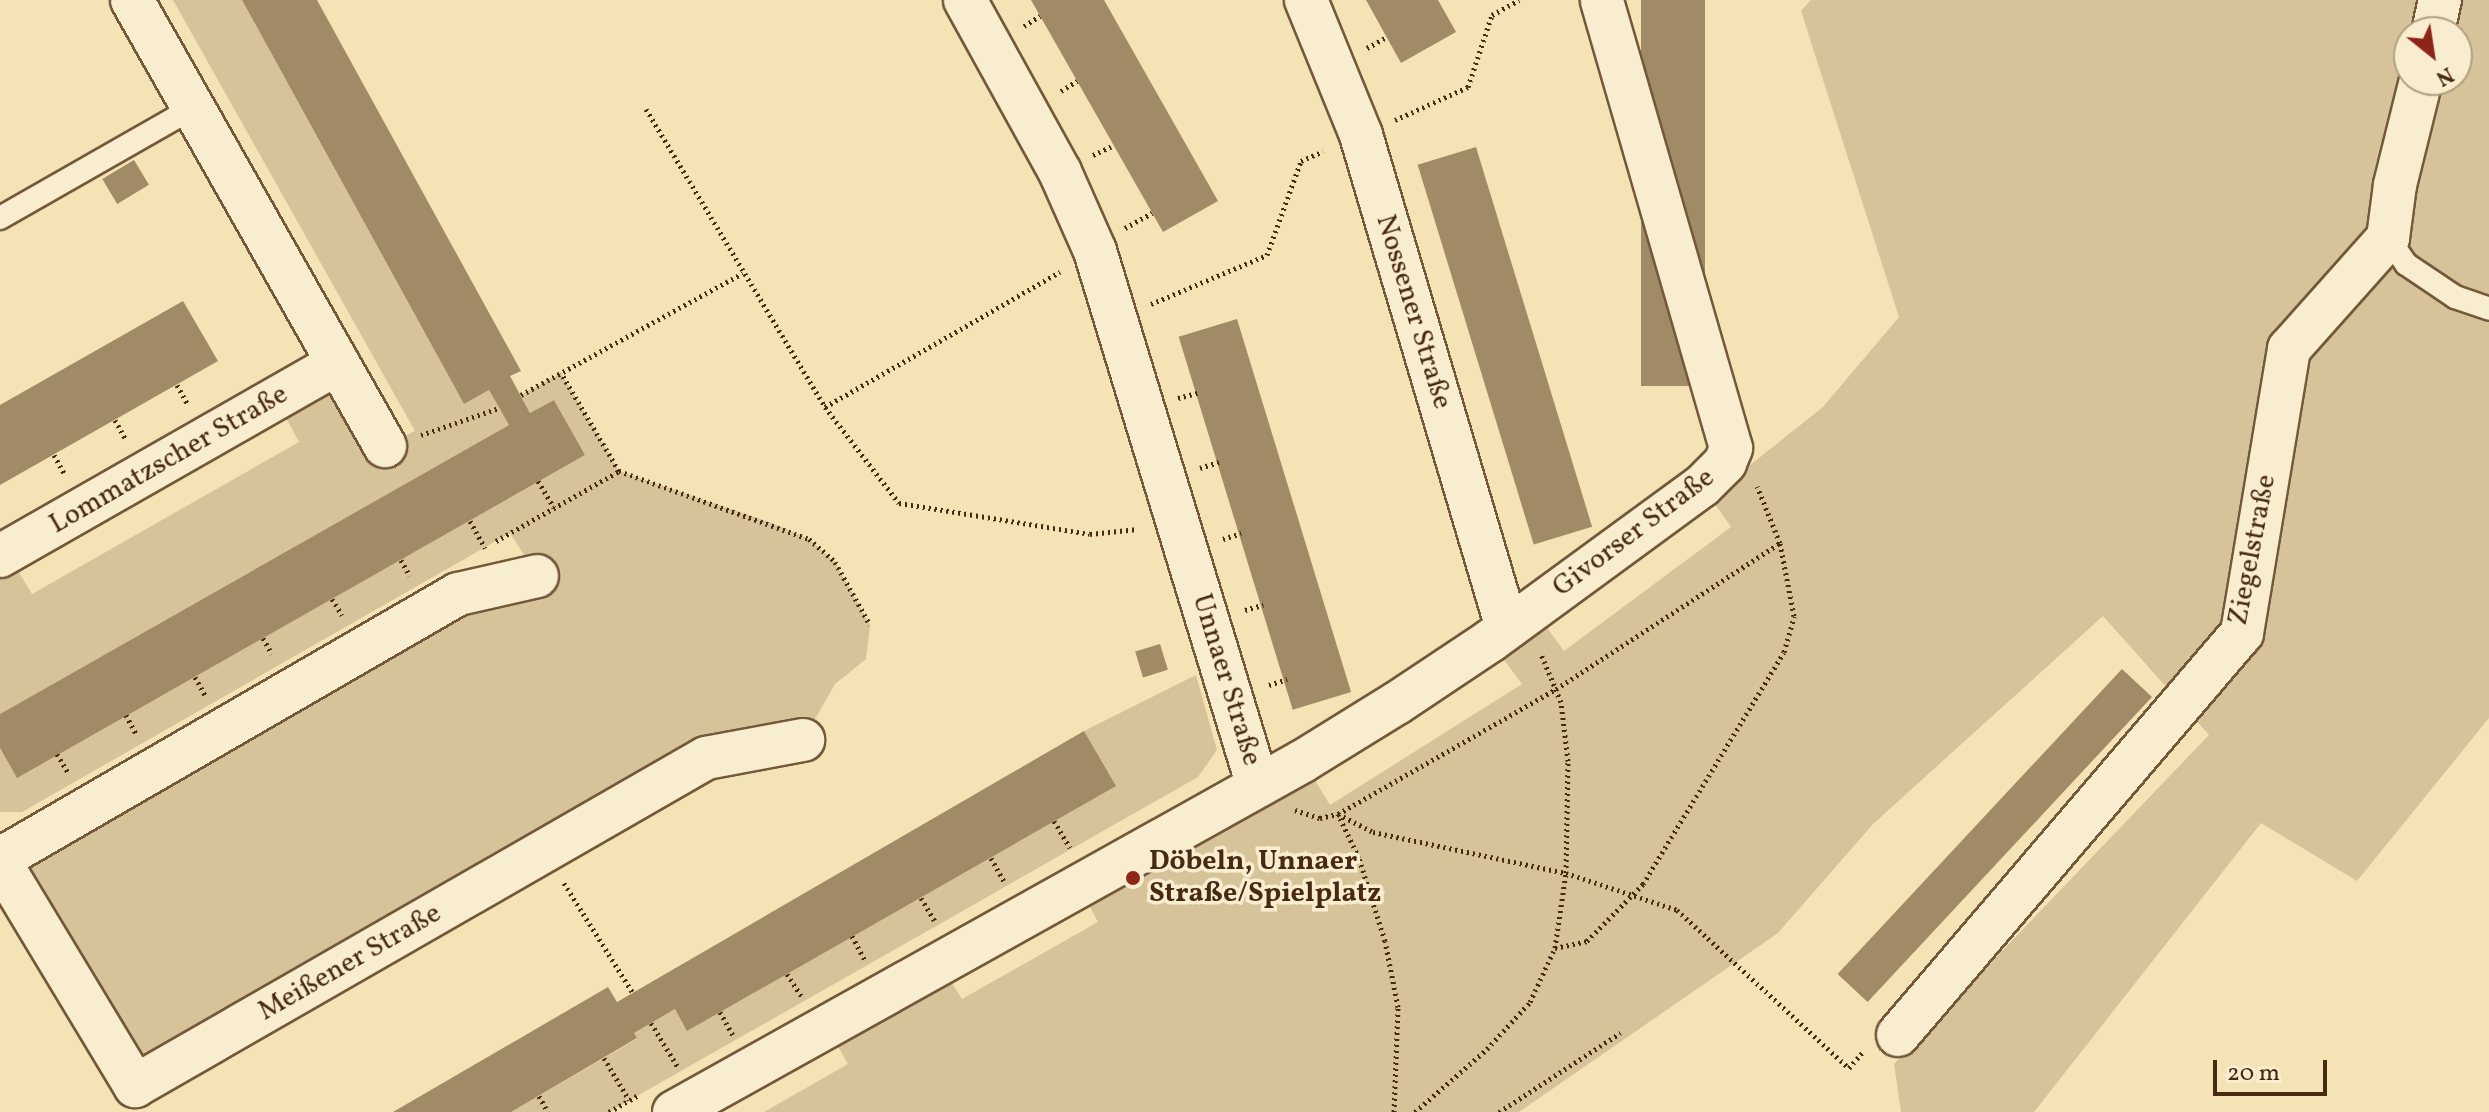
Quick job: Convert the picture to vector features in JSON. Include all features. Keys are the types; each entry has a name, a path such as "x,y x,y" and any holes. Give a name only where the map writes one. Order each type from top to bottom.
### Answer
{"street":[{"path":"132,0 385,446"},
{"name":"Unnaer Straße","path":"674,1112 1258,786 1095,251 1060,172 965,0"},
{"name":"Nossener Straße","path":"1306,0 1361,135 1514,623"},
{"name":"Givorser Straße","path":"1258,786 1397,703 1514,623 1702,486 1728,456 1731,448 1602,0"},
{"path":"2388,238 2395,185 2417,96"},
{"name":"Ziegelstraße","path":"1898,1035 2242,633 2289,349 2388,238"},
{"name":"Lommatzscher Straße","path":"0,556 338,363"},
{"name":"Meißener Straße","path":"537,576 458,594 0,860 135,1086 706,758 803,740"}],"lane":[{"path":"0,218 193,108"},
{"path":"2388,238 2406,264 2455,297 2489,309"}],"path":[{"path":"1435,102 1468,87 1492,15 1519,0"},
{"path":"646,109 825,407 899,503 1090,534 1152,527"},
{"path":"1117,318 1267,255 1301,161"},
{"path":"825,407 1095,251"},
{"path":"521,395 743,273"},
{"path":"385,446 499,408"},
{"path":"1555,948 1587,941 1636,893 1695,804 1784,652 1794,616 1780,543 1747,463 1728,456"},
{"path":"619,471 809,539 835,562 870,625"},
{"path":"538,481 554,508"},
{"path":"470,521 485,548"},
{"path":"1258,786 1281,806 1320,818 1338,814 1556,689 1780,543"},
{"path":"1415,1112 1487,1049 1530,1002 1555,948 1566,873 1568,761 1556,689 1514,623"},
{"path":"263,638 278,666"},
{"path":"195,677 210,704"},
{"path":"126,715 142,743"},
{"path":"57,754 73,783"},
{"path":"1338,814 1373,832 1426,847 1566,873 1636,893 1677,910 1849,1068"},
{"path":"1338,814 1359,858 1385,941 1398,1007 1394,1112"},
{"path":"1054,821 1071,849"},
{"path":"1058,856 1083,842"},
{"path":"545,852 633,993"},
{"path":"991,858 1007,886"},
{"path":"993,894 1019,879"},
{"path":"921,898 937,925"},
{"path":"923,933 951,917"},
{"path":"852,936 868,965 855,972"},
{"path":"787,974 803,1001 817,993"},
{"path":"720,1012 736,1040"},
{"path":"651,1023 681,1071 694,1064"},
{"path":"722,1048 749,1033"},
{"path":"1499,1112 1620,1033"},
{"path":"604,1058 629,1100"},
{"path":"539,1096 548,1112"}],"shaded area":[{"path":"173,0 242,0 464,404 489,390 509,425 0,714 0,574 15,566 32,594 299,442 276,399 338,363 384,446 415,431"},
{"path":"1811,0 2489,0 2489,718 2357,881 2261,823 2034,1112 1901,1112 1894,1064 2209,735 2103,616 1873,824 1778,933 1519,1112 764,1112 848,1064 832,1036 945,972 962,999 1098,922 1083,894 1310,772 1330,805 1522,684 1496,649 1540,618 1564,651 1731,527 1710,497 1823,407 1899,317 1801,11"},
{"path":"561,373 619,471 772,523 809,539 835,562 870,625 866,659 835,684 803,740 706,758 135,1086 0,862 537,575 510,533 22,812 0,812 0,748 17,777 585,455 554,400 530,413 521,395"},
{"path":"1196,675 1217,750 1198,777 609,1112 511,1112 637,1039 634,1033 675,1009 688,1030 1115,786 1084,731"}],"building":[{"path":"242,0 317,0 521,371 510,376 530,413 554,400 585,455 17,778 0,748 0,714 509,425 489,390 464,404"},
{"path":"1031,0 1104,0 1218,201 1163,232"},
{"path":"1366,0 1438,0 1456,32 1401,63"},
{"path":"1641,0 1705,0 1705,386 1641,386"},
{"path":"1476,147 1592,527 1534,544 1418,165"},
{"path":"134,160 149,185 117,204 102,179"},
{"path":"183,301 218,361 0,485 0,405"},
{"path":"1237,319 1351,692 1293,710 1179,337"},
{"path":"1160,644 1168,670 1143,677 1135,652"},
{"path":"2122,669 2152,697 1868,1002 1838,974"},
{"path":"1084,731 1116,786 687,1031 675,1009 634,1033 637,1038 511,1112 393,1112 608,987 617,1002"}],"place":[{"name":"Döbeln, Unnaer Straße/Spielplatz","path":"1133,878"}]}
